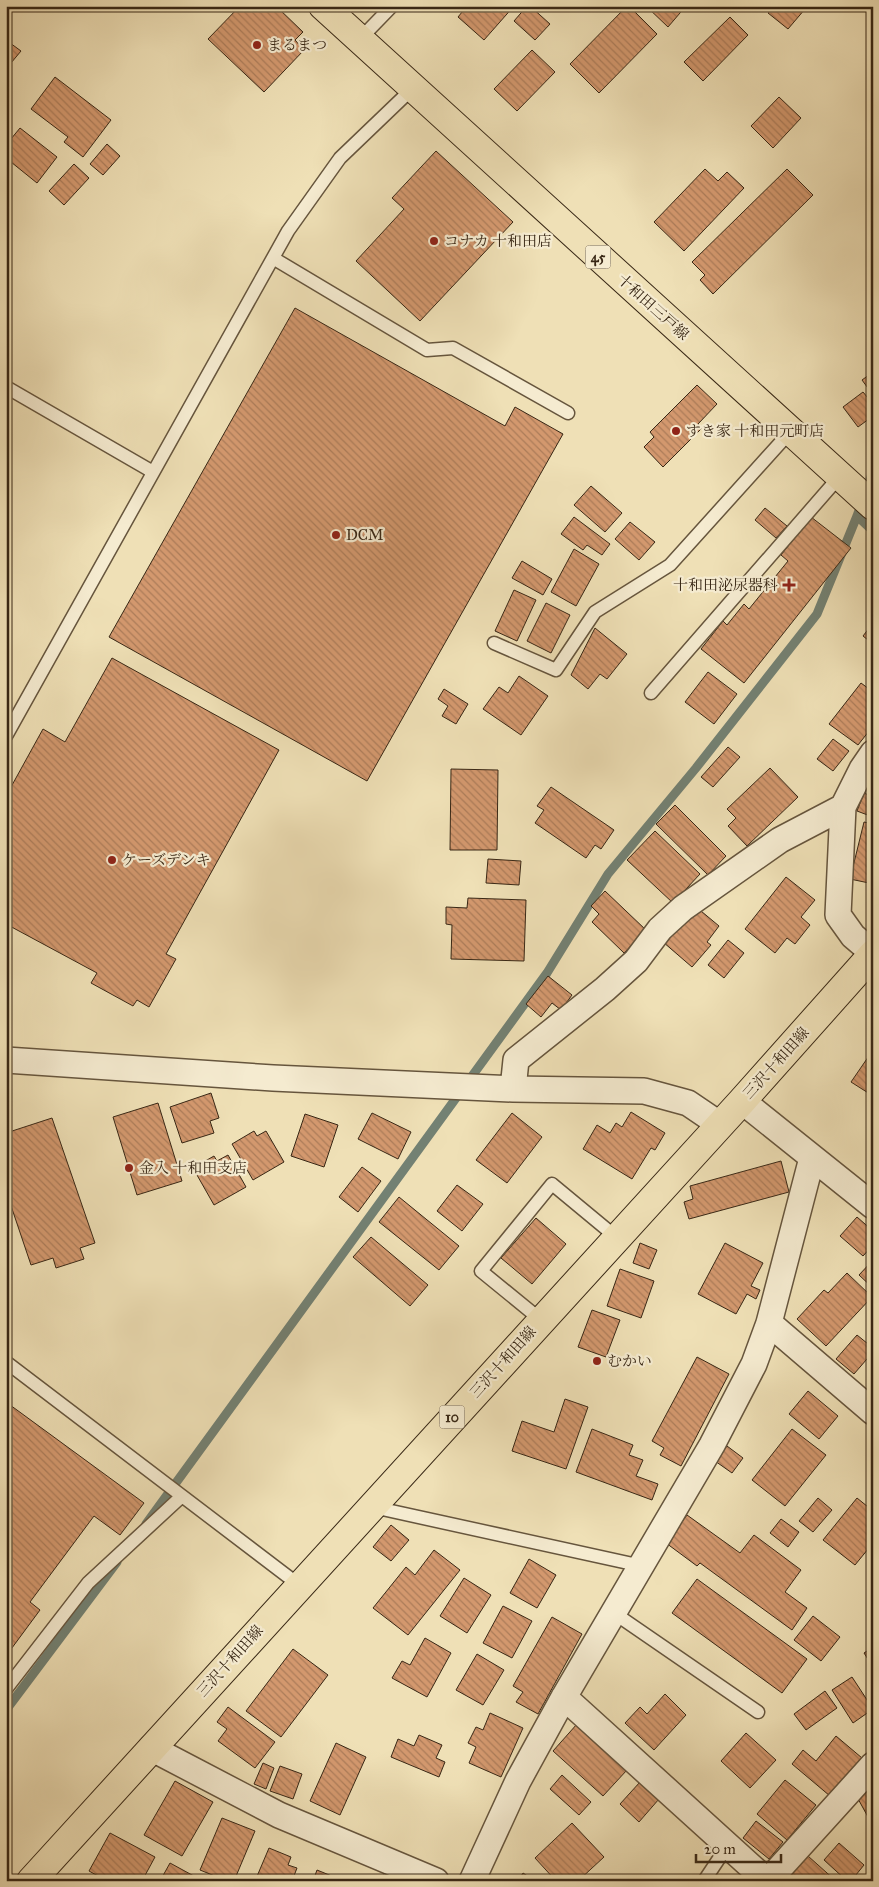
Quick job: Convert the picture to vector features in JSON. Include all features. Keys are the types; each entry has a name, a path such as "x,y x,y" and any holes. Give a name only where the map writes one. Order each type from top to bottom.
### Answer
{"main road":[{"name":"十和田三戸線","path":"323,6 873,506"},
{"name":"三沢十和田線","path":"31,1881 719,1124 742,1101 873,953"}],"street":[{"path":"873,753 862,769 843,807 838,915 853,936 873,953"},
{"path":"513,1089 516,1060 604,990 636,961 660,929 683,908 780,840 843,807"},
{"path":"6,1060 273,1078 513,1089 644,1091 688,1102 719,1124"},
{"path":"742,1101 873,1206"},
{"path":"472,1881 518,1781 564,1697 712,1446 754,1364 769,1323 812,1158"},
{"path":"769,1323 873,1412"},
{"path":"564,1697 767,1881 873,1766"},
{"path":"151,1748 279,1815 436,1881"}],"lane":[{"path":"360,39 392,6"},
{"path":"6,736 288,231 340,158 413,88"},
{"path":"273,258 427,350 453,348 568,413"},
{"path":"6,387 153,472"},
{"path":"494,643 556,670 595,612 670,565 790,432"},
{"path":"651,693 840,476"},
{"path":"541,1320 481,1271 552,1184 616,1237"},
{"path":"6,1362 299,1586"},
{"path":"6,1689 88,1583 182,1496"},
{"path":"371,1507 642,1566"},
{"path":"614,1613 758,1712"},
{"path":"704,1881 728,1845"}],"building":[{"name":"まるまつ","path":"240,6 276,6 303,32 295,40 304,50 264,92 208,39"},
{"path":"467,6 514,6 484,40 458,17"},
{"path":"527,6 530,6 550,24 535,40 514,21"},
{"path":"627,6 657,34 599,93 570,64"},
{"path":"646,6 686,6 668,27"},
{"path":"774,6 801,6 805,9 788,29 768,13"},
{"path":"730,17 748,35 703,81 684,62"},
{"path":"6,40 21,51 6,69"},
{"path":"532,50 555,72 517,111 494,89"},
{"path":"55,77 111,120 83,157 64,142 68,137 31,109"},
{"path":"779,97 801,118 773,148 751,126"},
{"path":"20,128 57,157 37,183 6,158 6,145"},
{"path":"107,144 120,156 103,175 90,164"},
{"name":"コナカ 十和田店","path":"436,151 513,222 420,321 356,261 404,209 392,198"},
{"path":"74,164 89,178 64,205 49,191"},
{"path":"705,169 718,181 727,172 744,188 684,251 654,222"},
{"path":"787,169 813,195 713,294 700,280 705,275 692,262"},
{"name":"DCM","path":"295,308 505,426 515,407 563,434 367,781 109,637"},
{"path":"873,372 873,395 862,380"},
{"path":"697,385 717,404 698,424 702,428 663,467 644,447 654,437 650,432"},
{"path":"863,392 873,404 873,416 858,427 843,407"},
{"path":"591,486 622,513 605,532 574,505"},
{"path":"765,508 787,526 776,538 755,520"},
{"path":"574,517 610,544 602,555 587,545 583,550 561,534"},
{"path":"811,517 851,548 744,683 701,649 723,621 727,625 744,604 749,609 788,561 781,555"},
{"path":"630,522 655,542 639,560 615,539"},
{"path":"574,549 599,564 576,606 551,592"},
{"path":"522,561 552,579 543,595 512,578"},
{"path":"514,590 536,600 517,641 495,631"},
{"path":"546,603 570,615 551,653 527,641"},
{"path":"873,623 873,644 863,636"},
{"path":"595,628 627,654 607,679 600,674 588,689 571,675"},
{"name":"ケーズデンキ","path":"112,658 279,750 166,954 176,959 149,1007 137,1000 133,1006 91,983 97,973 6,924 6,796 43,729 65,742"},
{"path":"708,672 737,694 714,724 685,702"},
{"path":"519,676 548,696 521,735 483,709 499,687 508,693"},
{"path":"861,683 873,692 873,726 858,745 829,724"},
{"path":"444,689 468,704 456,724 442,716 448,706 438,699"},
{"path":"833,739 849,751 833,771 817,759"},
{"path":"728,747 740,757 713,787 701,777"},
{"path":"770,768 798,797 747,846 728,826 736,818 727,809"},
{"path":"451,769 498,770 497,850 450,850"},
{"path":"551,787 614,830 601,849 595,845 586,858 535,823 544,810 537,806"},
{"path":"864,793 873,797 873,817 857,811"},
{"path":"675,805 726,856 708,875 656,824"},
{"path":"864,822 873,824 873,875 871,874 869,883 850,879"},
{"path":"655,831 700,874 673,903 627,860"},
{"path":"488,859 521,861 519,885 486,883"},
{"path":"786,877 815,900 801,917 810,925 795,944 787,938 775,953 745,929"},
{"path":"605,891 646,930 624,953 592,922 599,914 591,906"},
{"path":"468,898 526,900 524,961 451,959 452,925 446,924 446,907 467,908"},
{"path":"695,906 719,926 707,942 711,945 692,967 663,942"},
{"path":"728,940 744,953 724,978 708,965"},
{"path":"548,976 572,995 561,1010 552,1003 541,1017 526,1004"},
{"path":"873,1050 873,1096 851,1082"},
{"path":"211,1093 219,1118 210,1121 214,1133 182,1143 170,1107"},
{"path":"158,1103 182,1181 137,1195 113,1117"},
{"path":"631,1112 665,1133 655,1150 651,1148 632,1179 583,1149 597,1125 610,1133 616,1123 622,1127"},
{"path":"372,1113 411,1132 398,1159 358,1139"},
{"path":"512,1113 542,1137 507,1183 476,1160"},
{"path":"305,1114 338,1125 324,1167 291,1156"},
{"path":"52,1118 95,1243 80,1248 84,1259 56,1268 53,1258 31,1265 6,1191 6,1133"},
{"path":"254,1131 257,1136 266,1131 284,1162 253,1180 232,1144"},
{"path":"228,1155 246,1187 214,1205 193,1168 214,1156 217,1161"},
{"path":"781,1161 789,1192 689,1219 684,1202 693,1199 690,1186"},
{"path":"362,1167 381,1181 358,1212 339,1197"},
{"path":"457,1185 483,1204 462,1231 437,1211"},
{"path":"399,1197 459,1246 439,1270 379,1222"},
{"path":"857,1217 873,1231 873,1245 863,1256 840,1236"},
{"path":"536,1218 566,1244 532,1284 501,1258"},
{"path":"371,1237 428,1285 410,1306 353,1257"},
{"path":"640,1243 657,1250 649,1269 633,1263"},
{"path":"725,1243 763,1263 751,1286 760,1290 756,1299 747,1294 736,1314 698,1294"},
{"path":"873,1260 873,1288 859,1275"},
{"path":"620,1269 654,1281 641,1318 607,1306"},
{"path":"847,1273 872,1297 826,1346 797,1319 824,1290 828,1293"},
{"path":"592,1310 620,1320 606,1357 578,1347"},
{"path":"857,1335 873,1348 873,1352 854,1374 836,1359"},
{"path":"697,1357 729,1374 681,1466 660,1455 664,1448 652,1441"},
{"path":"808,1391 838,1416 819,1439 789,1414"},
{"path":"565,1399 588,1407 566,1469 512,1451 522,1421 554,1432"},
{"path":"6,1402 144,1503 120,1535 94,1516 30,1602 40,1610 6,1656"},
{"path":"592,1429 633,1445 629,1455 643,1460 636,1476 658,1484 652,1500 576,1472"},
{"path":"792,1429 826,1455 785,1506 752,1480"},
{"path":"727,1446 743,1458 732,1473 715,1461"},
{"path":"818,1498 832,1510 813,1532 799,1521"},
{"path":"857,1498 873,1511 873,1543 855,1565 823,1540"},
{"path":"687,1515 740,1553 754,1535 801,1570 785,1592 807,1608 792,1630 700,1563 697,1566 666,1543"},
{"path":"781,1519 799,1532 788,1547 770,1533"},
{"path":"391,1525 409,1540 391,1561 373,1547"},
{"path":"434,1550 460,1570 408,1635 373,1608 406,1567 415,1575"},
{"path":"529,1559 556,1575 537,1608 510,1593"},
{"path":"464,1578 491,1595 467,1633 440,1616"},
{"path":"697,1579 807,1659 782,1693 672,1613"},
{"path":"503,1606 532,1621 512,1658 483,1643"},
{"path":"813,1616 840,1637 821,1661 794,1640"},
{"path":"552,1617 582,1634 538,1714 516,1702 523,1692 513,1686"},
{"path":"425,1638 451,1653 427,1697 392,1678 402,1661 410,1665"},
{"path":"873,1647 873,1667 864,1653"},
{"path":"293,1649 328,1675 281,1737 246,1711"},
{"path":"477,1654 504,1670 483,1705 456,1690"},
{"path":"852,1677 873,1709 853,1723 832,1690"},
{"path":"825,1691 837,1708 806,1730 794,1714"},
{"path":"665,1694 686,1715 654,1750 625,1723 640,1707 647,1714"},
{"path":"228,1707 275,1742 255,1768 218,1741 227,1729 217,1722"},
{"path":"490,1713 523,1728 501,1777 469,1763 476,1747 468,1743 476,1727 483,1730"},
{"path":"577,1724 627,1770 603,1796 553,1751"},
{"path":"746,1733 776,1760 750,1788 721,1761"},
{"path":"419,1735 442,1745 436,1758 445,1762 439,1777 391,1757 398,1739 414,1746"},
{"path":"836,1736 862,1758 830,1796 792,1764 803,1750 816,1761"},
{"path":"336,1743 366,1757 340,1815 310,1801"},
{"path":"263,1763 274,1768 266,1789 254,1784"},
{"path":"280,1766 302,1774 293,1799 270,1791"},
{"path":"562,1775 591,1802 579,1815 550,1789"},
{"path":"785,1780 816,1805 787,1840 757,1814"},
{"path":"175,1781 213,1802 182,1856 144,1835"},
{"path":"640,1782 659,1799 639,1822 620,1804"},
{"path":"873,1789 873,1826 857,1797"},
{"path":"222,1818 255,1831 234,1881 227,1881 200,1870"},
{"path":"756,1821 783,1842 769,1859 743,1838"},
{"path":"572,1823 604,1857 578,1881 556,1881 535,1858"},
{"path":"110,1833 155,1857 142,1881 107,1881 89,1871"},
{"path":"839,1843 864,1865 851,1881 847,1881 824,1860"},
{"path":"269,1848 291,1857 288,1865 297,1868 292,1881 255,1881"},
{"path":"808,1856 836,1881 792,1881 788,1877"},
{"path":"170,1863 203,1881 160,1881"},
{"path":"317,1870 344,1881 313,1881"},
{"path":"523,1873 535,1881 518,1881"},
{"path":"383,1875 398,1881 381,1881"}],"waterway":[{"path":"146,1524 547,973 608,874 696,768 817,614 857,516 873,471"},
{"path":"857,516 873,531"},
{"path":"6,1710 117,1562"}],"place":[{"name":"まるまつ","path":"257,45"},
{"name":"コナカ 十和田店","path":"434,241"},
{"name":"すき家 十和田元町店","path":"676,431"},
{"name":"DCM","path":"336,535"},
{"name":"十和田泌尿器科","path":"789,585"},
{"name":"ケーズデンキ","path":"112,860"},
{"name":"金入 十和田支店","path":"129,1168"},
{"name":"むかい","path":"597,1361"}]}
